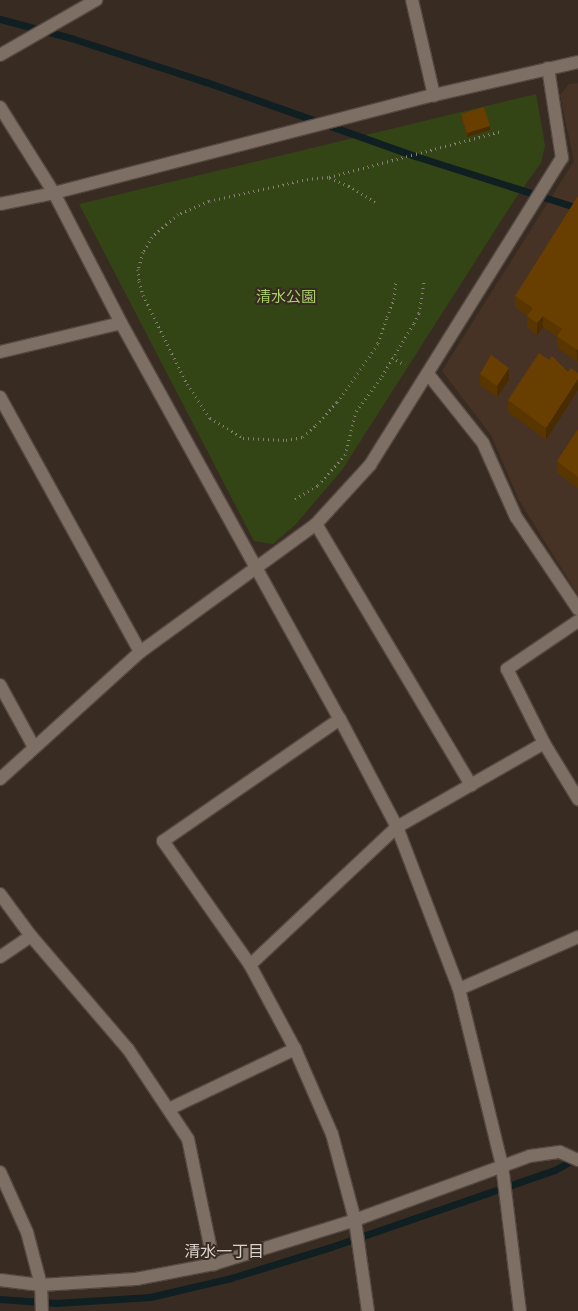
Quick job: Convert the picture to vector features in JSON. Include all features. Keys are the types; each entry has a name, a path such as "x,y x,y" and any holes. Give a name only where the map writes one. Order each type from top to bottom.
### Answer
{"street":[{"path":"0,54 96,0"},
{"path":"412,0 434,95"},
{"path":"0,204 54,193 434,95 578,62"},
{"path":"0,779 140,652 316,524 370,465 562,158 548,68"},
{"path":"0,107 54,193 121,323 340,719 397,827 459,989 502,1165 520,1311"},
{"path":"0,352 121,323"},
{"path":"428,374 483,443 516,517 578,609"},
{"path":"0,397 140,652"},
{"path":"316,524 471,785"},
{"path":"578,621 507,669 544,743 578,799"},
{"path":"0,685 34,747"},
{"path":"340,719 163,841 250,965 295,1049 332,1134 355,1220 368,1311"},
{"path":"250,965 397,827 544,743"},
{"path":"0,894 31,936 128,1049 188,1138 214,1264"},
{"path":"0,957 31,936"},
{"path":"459,989 578,937"},
{"path":"169,1109 295,1049"},
{"path":"0,1280 41,1285 136,1279 214,1264 355,1220 530,1156 560,1152 578,1160"},
{"path":"0,1172 27,1232 41,1285 42,1311"}],"path":[{"path":"396,281 394,299 378,343 337,402 303,436 286,440 244,438 210,418 196,399 143,296 138,269 143,252 152,237 178,214 193,206 236,194 328,177 502,131"},
{"path":"328,177 349,186 375,202"},
{"path":"295,499 318,485 345,455 356,411 382,376 419,313 424,282"},
{"path":"392,357 405,365"}],"shaded area":[{"path":"578,83 578,595 519,500 491,435 442,371 574,161 560,95 569,84"}],"green space":[{"name":"清水公園","path":"536,94 545,145 541,163 515,199 342,470 296,524 273,544 254,541 79,204"}],"building":[{"path":"484,107 490,126 467,133 461,114"},
{"path":"578,196 577,350 557,336 562,329 543,316 537,323 527,316 533,308 515,296"},
{"path":"539,353 549,360 552,356 568,372 571,368 578,373 578,379 546,428 508,400"},
{"path":"491,355 509,368 497,386 480,374"},
{"path":"578,429 578,477 557,461"}],"waterway":[{"path":"0,19 71,38 206,82 415,156 578,208"},
{"path":"0,1299 56,1303 150,1297 231,1278 331,1247 555,1170 576,1158"}],"district":[{"name":"清水一丁目","path":"224,1252"}]}
